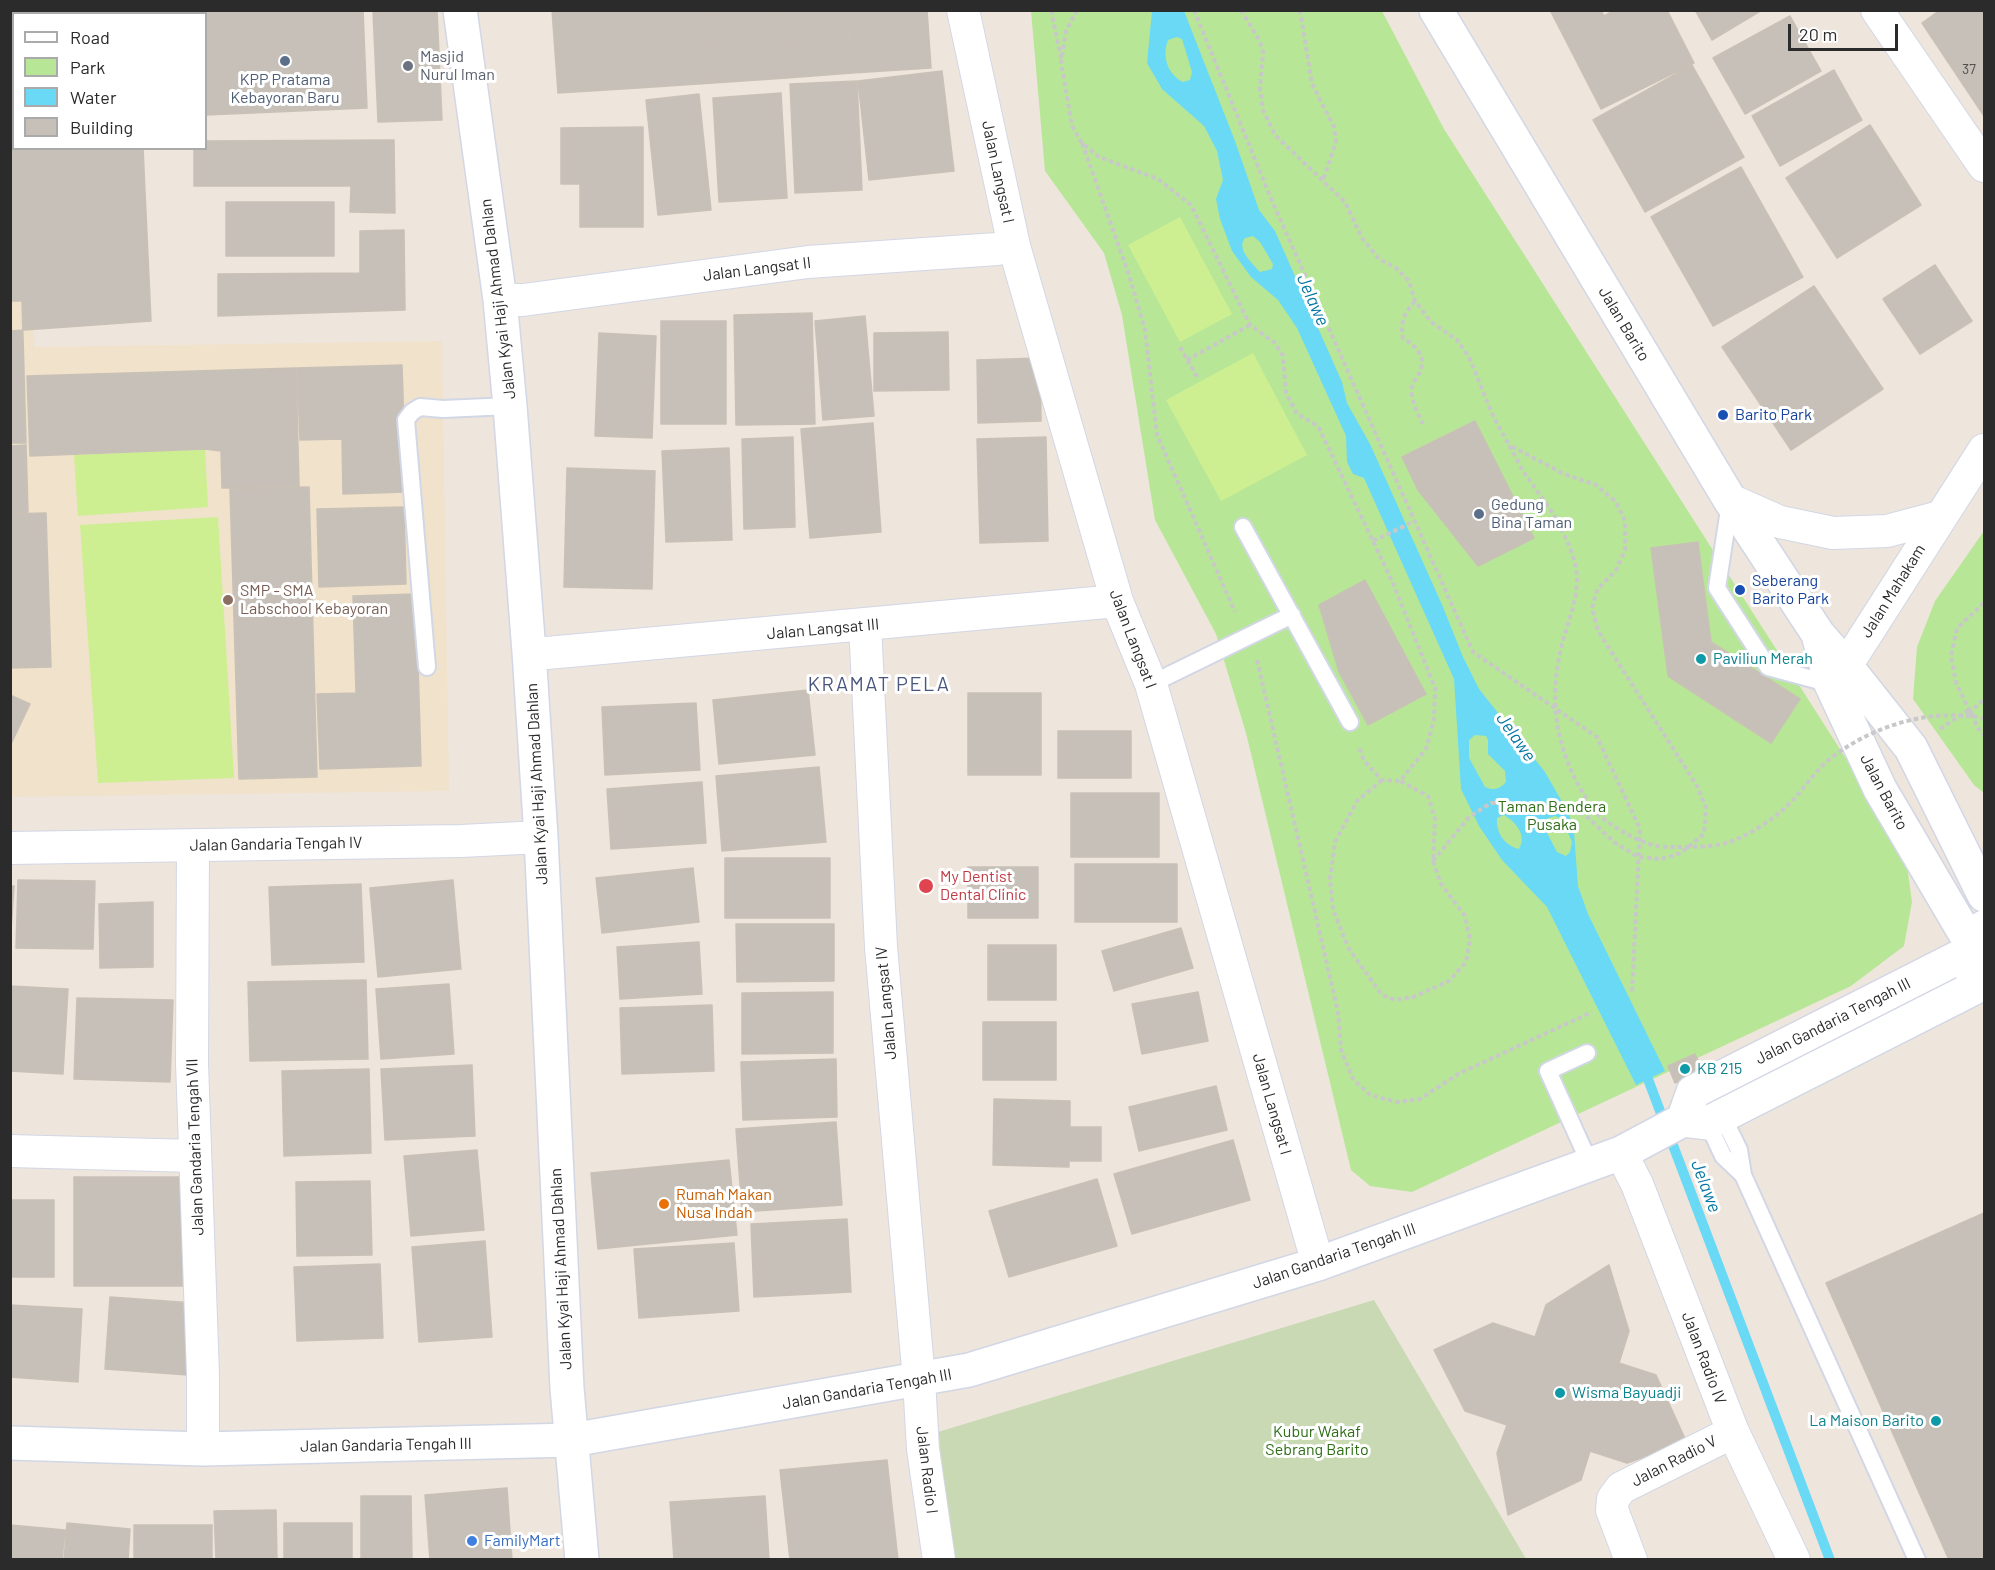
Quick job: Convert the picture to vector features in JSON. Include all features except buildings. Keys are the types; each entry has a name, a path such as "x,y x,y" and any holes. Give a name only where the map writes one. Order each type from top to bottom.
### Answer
{"main road":[{"name":"Jalan Kyai Haji Ahmad Dahlan","path":"460,10 500,300 510,406 541,837 567,1388 582,1560"},
{"name":"Jalan Barito","path":"1437,10 1730,500 1818,634 1838,675 1880,789 1974,940 1968,964 1974,975 1984,983"},
{"name":"Jalan Barito","path":"1838,675 1911,747 1984,895"},
{"name":"Jalan Gandaria Tengah III","path":"1682,1119 1974,940"},
{"name":"Jalan Gandaria Tengah III","path":"10,1443 203,1449 572,1440 969,1370 1318,1264 1590,1164 1682,1119 1984,983"}],"street":[{"name":"Jalan Langsat I","path":"963,10 1014,246 1117,601 1150,684 1318,1264"},
{"path":"1878,10 1984,166"},
{"name":"Jalan Langsat II","path":"500,300 522,300 808,262 1014,246"},
{"name":"Jalan Mahakam","path":"1838,675 1984,450"},
{"name":"Jalan Mahakam","path":"1730,500 1780,522 1833,533 1887,531 1940,517"},
{"name":"Jalan Langsat III","path":"529,652 558,652 1117,601"},
{"name":"Jalan Langsat IV","path":"865,625 881,947 919,1380"},
{"name":"Jalan Gandaria Tengah IV","path":"10,848 461,841 541,837"},
{"name":"Jalan Gandaria Tengah VII","path":"193,846 192,1063 203,1375 203,1449"},
{"name":"Jalan Radio IV","path":"1682,1119 1637,1184 1733,1432 1794,1560"},
{"path":"10,1151 194,1156"},
{"name":"Jalan Radio I","path":"919,1380 923,1449 939,1560"},
{"name":"Jalan Radio V","path":"1631,1560 1612,1510 1613,1499 1621,1488 1733,1432"}],"lane":[{"path":"427,667 406,420 412,412 420,408 510,406"},
{"path":"1730,500 1717,588 1768,667 1838,675"},
{"path":"1243,527 1350,722"},
{"path":"1150,684 1292,615"},
{"path":"1587,1053 1548,1071 1590,1164"},
{"path":"1682,1119 1739,1150 1743,1175 1917,1560"}],"path":[{"path":"1051,10 1072,126 1082,143 1130,275 1145,330 1157,435 1258,663 1338,1012 1341,1050 1353,1079 1370,1095 1397,1102 1420,1099 1458,1074 1592,1012"},
{"path":"1061,62 1065,31 1077,10"},
{"path":"1194,10 1272,201 1413,523 1473,652 1597,737 1640,829 1632,993"},
{"path":"1240,10 1259,40 1263,52 1260,88 1263,110 1275,135 1346,202 1362,238 1379,259 1395,268 1409,281 1415,301 1431,322 1457,340 1469,357 1493,416 1509,446 1523,471 1554,515 1572,550 1576,578 1574,608 1560,653 1554,694 1559,740 1574,777 1594,811 1628,836 1656,846 1692,847 1727,843 1756,828 1788,806 1829,759 1861,740 1893,725 1927,717 1968,715 1984,718"},
{"path":"1300,10 1312,84 1334,127 1336,142 1323,180"},
{"path":"1082,143 1099,157 1158,179 1191,205 1250,325 1274,342 1283,356 1286,393 1297,414 1318,426 1392,581 1435,688 1434,720 1426,749 1400,781"},
{"path":"1415,301 1403,314 1401,326 1403,338 1416,347 1421,356 1421,369 1412,388 1414,406 1423,424"},
{"path":"1187,360 1250,325"},
{"path":"1180,347 1197,377"},
{"path":"1433,861 1468,818 1491,803 1525,804 1584,814 1614,842 1638,857 1661,859 1681,853 1704,834 1706,808 1697,786 1598,631 1592,608 1597,590 1616,570 1625,550 1625,521 1616,502 1596,485 1564,474 1509,446"},
{"path":"1373,541 1413,523"},
{"path":"1984,603 1957,628 1951,657 1956,683 1978,728 1984,735"},
{"path":"1968,715 1984,700"},
{"path":"1350,722 1364,761 1382,780"},
{"path":"1382,780 1400,781 1428,796 1435,819 1433,861 1441,884 1465,916 1470,939 1466,962 1449,981 1413,997 1395,1000 1382,995 1349,950 1333,910 1330,879 1335,842 1357,801 1382,780"}],"shaded area":[{"name":"SMP - SMA Labschool Kebayoran","path":"10,297 33,297 34,347 442,341 449,791 11,797"}],"green space":[{"name":"Taman Bendera Pusaka","path":"1031,11 1382,11 1444,129 1905,851 1912,902 1904,946 1851,986 1412,1192 1370,1186 1351,1170 1246,733 1216,634 1155,520 1122,315 1104,253 1045,171"},
{"path":"1180,217 1232,314 1180,342 1128,245"},
{"path":"1253,353 1307,455 1221,501 1166,400"},
{"path":"205,449 208,507 78,516 74,455"},
{"path":"218,517 234,778 98,783 80,525"},
{"path":"1984,531 1984,793 1974,785 1913,699 1917,647 1935,601"},
{"name":"Kubur Wakaf Sebrang Barito","path":"1374,1300 1526,1559 954,1559 938,1432"}],"water":[{"path":"1152,11 1184,11 1235,141 1259,210 1275,231 1342,382 1347,403 1370,444 1463,657 1479,689 1545,772 1569,814 1574,832 1578,886 1588,914 1665,1071 1636,1085 1547,907 1502,860 1479,826 1461,789 1454,679 1364,478 1353,474 1347,462 1346,436 1297,328 1278,300 1251,277 1232,251 1220,219 1216,199 1223,180 1217,151 1204,126 1162,89 1147,63","holes":["1177,37 1182,39 1192,72 1190,80 1183,82 1178,79 1167,64 1168,40","1253,236 1260,242 1273,264 1272,269 1260,272 1246,256 1242,247 1245,238","1475,735 1486,736 1488,754 1505,771 1506,782 1497,789 1485,787 1469,758 1469,740","1504,815 1513,821 1521,834 1519,849 1509,845 1502,838 1497,818","1555,816 1562,819 1572,842 1570,852 1566,856 1557,852 1544,827 1546,819"]}],"waterway":[{"name":"Jelawe","path":"1643,1066 1830,1560"}],"place":[{"name":"KPP Pratama Kebayoran Baru","path":"285,61"},
{"name":"Masjid Nurul Iman","path":"408,66"},
{"name":"Barito Park","path":"1723,415"},
{"name":"Gedung Bina Taman","path":"1479,514"},
{"name":"Seberang Barito Park","path":"1740,590"},
{"name":"SMP - SMA Labschool Kebayoran","path":"228,600"},
{"name":"Paviliun Merah","path":"1701,659"},
{"name":"My Dentist Dental Clinic","path":"926,886"},
{"name":"KB 215","path":"1685,1069"},
{"name":"Rumah Makan Nusa Indah","path":"664,1204"},
{"name":"Wisma Bayuadji","path":"1560,1393"},
{"name":"La Maison Barito","path":"1936,1421"},
{"name":"FamilyMart","path":"472,1541"}],"district":[{"name":"KRAMAT PELA","path":"879,684"}]}
